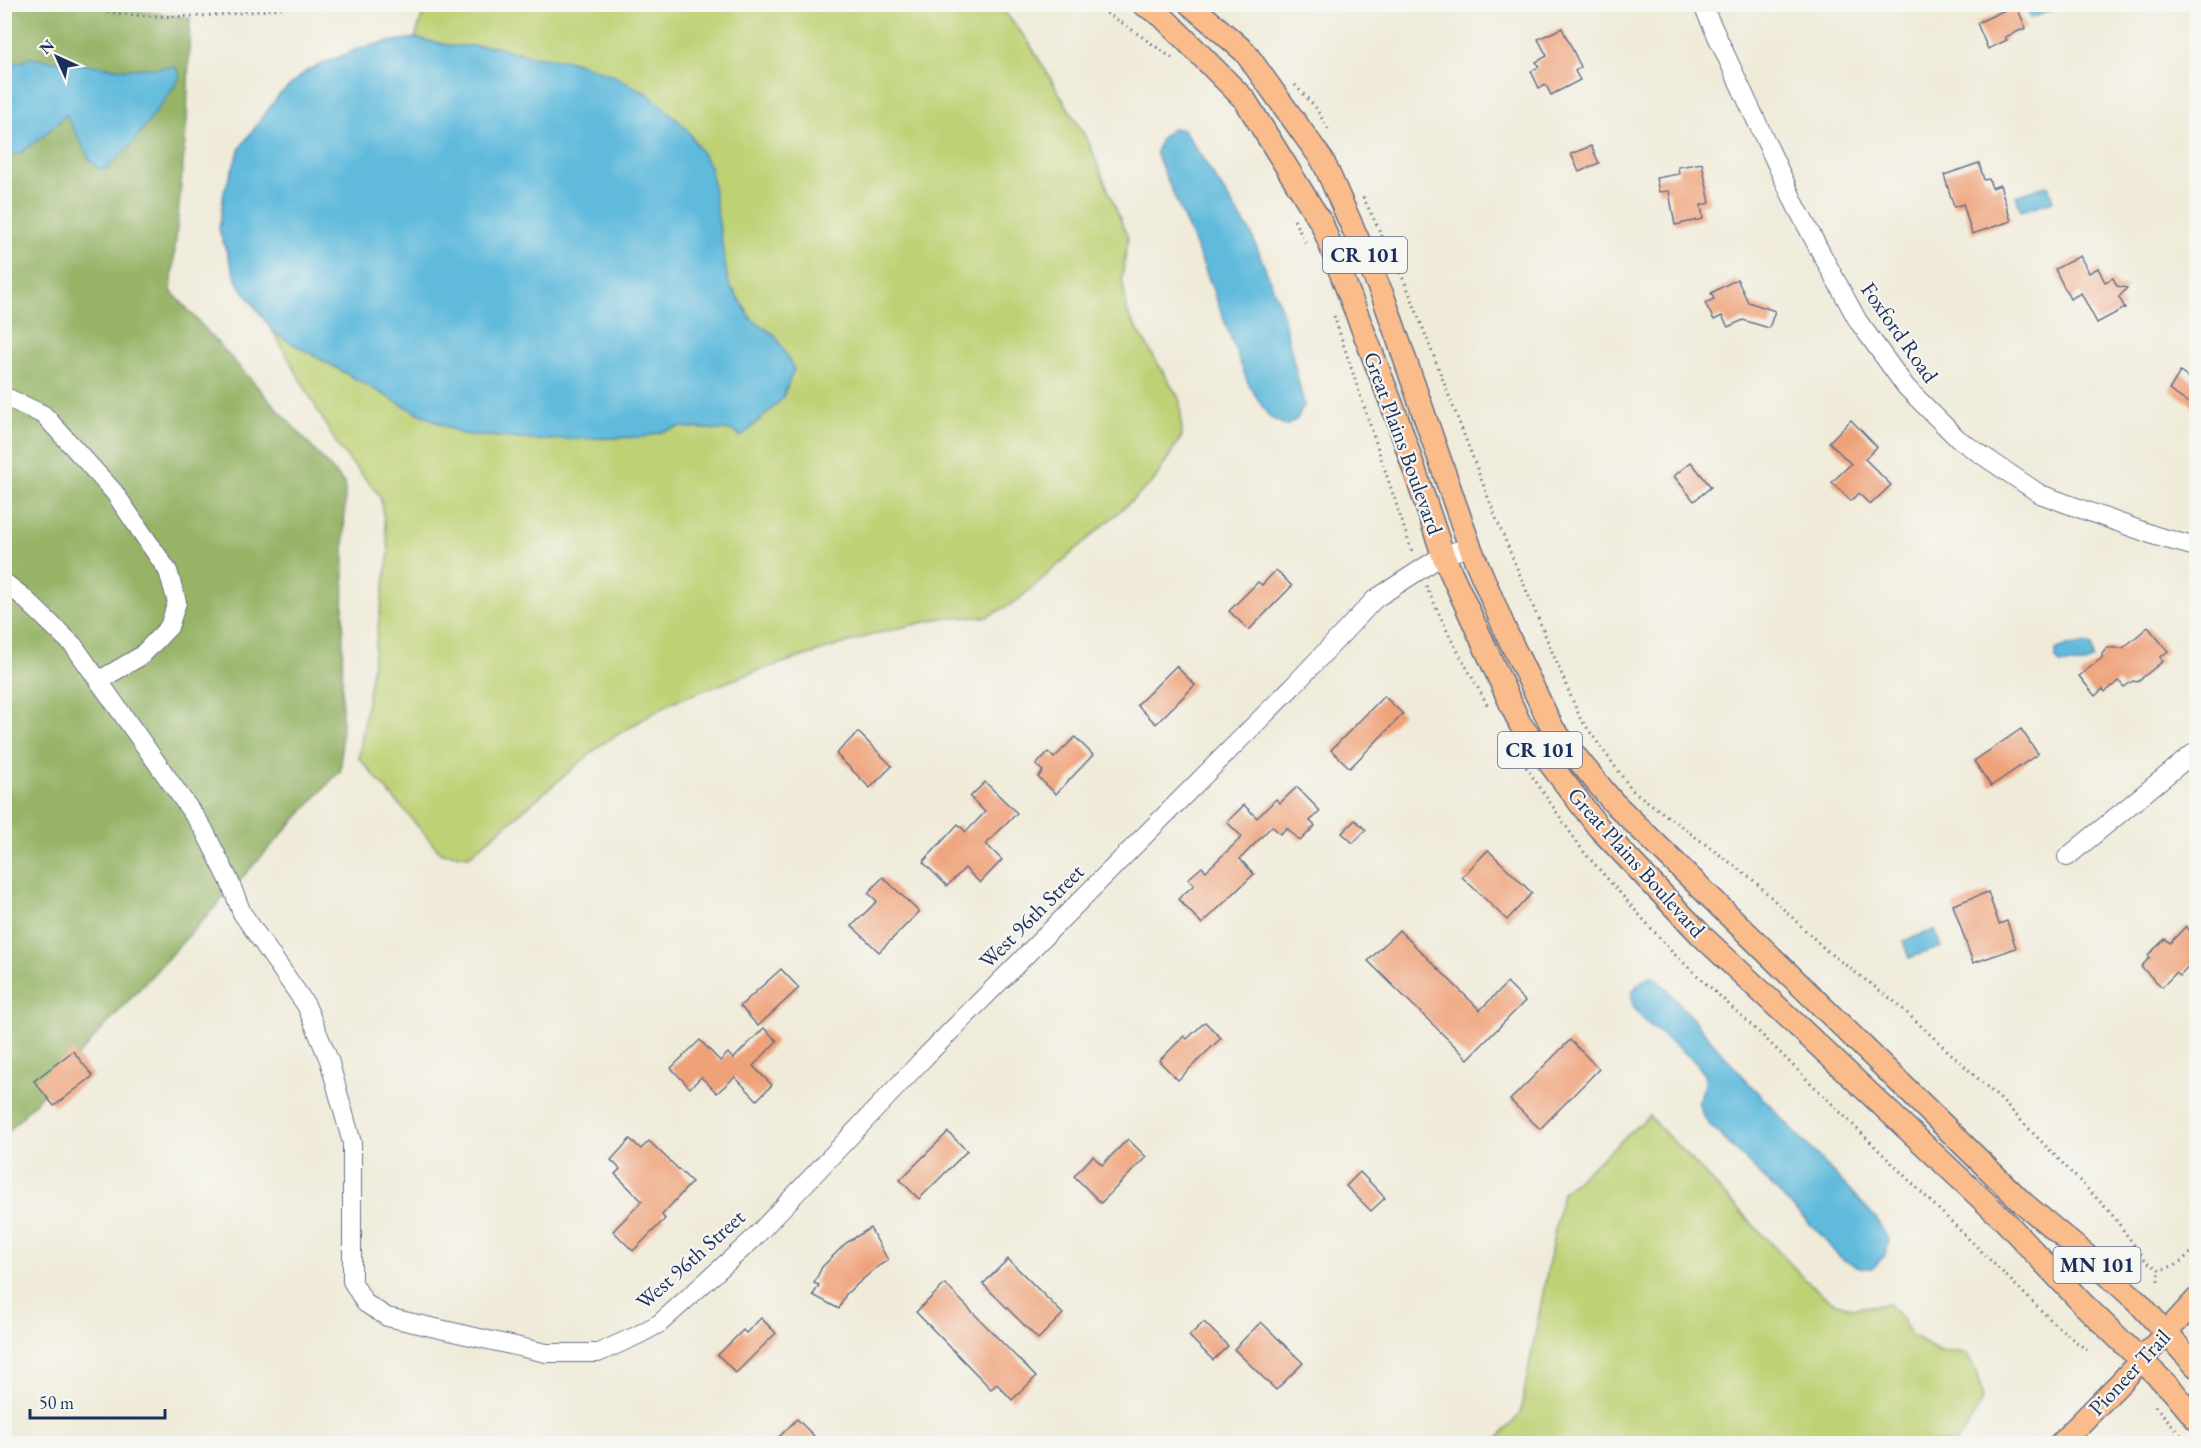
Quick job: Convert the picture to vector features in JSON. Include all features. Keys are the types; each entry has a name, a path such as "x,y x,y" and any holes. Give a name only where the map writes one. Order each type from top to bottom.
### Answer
{"main road":[{"name":"Great Plains Boulevard","path":"1143,4 1162,16 1245,100 1322,224 1397,418 1443,555 1520,724 1599,828 1704,937 2003,1219 2083,1304 2172,1390 2196,1419"},
{"name":"Great Plains Boulevard","path":"1190,4 1245,52 1323,161 1383,296 1470,547 1506,632 1553,729 1612,801 2023,1203 2138,1302 2196,1366"},
{"name":"Pioneer Trail","path":"2060,1443 2196,1300"}],"street":[{"name":"Foxford Road","path":"1702,4 1796,206 1858,321 1906,387 1959,439 2040,494 2156,536 2196,547"},
{"path":"4,399 8,398 44,415 114,492 168,571 177,602 169,627 141,656 98,681"},
{"name":"West 96th Street","path":"4,582 22,596 74,646 203,828 229,880 242,913 306,1005 329,1060 352,1143 352,1281 365,1303 387,1317 546,1353 598,1353 660,1323 752,1239 925,1057 1375,599 1443,555 1470,547"},
{"path":"2067,856 2196,751"}],"path":[{"path":"66,4 118,14 190,18 307,4"},
{"path":"1293,82 1317,108 1332,138"},
{"path":"1359,190 1407,288 1498,523 1580,718 1632,790 1751,878 1828,952 1894,1002 2000,1099 2110,1212 2146,1261 2160,1270 2176,1266 2196,1249"},
{"path":"2158,1281 2160,1270"},
{"path":"2155,1406 2189,1443"}],"green space":[{"path":"474,4 999,5 1028,41 1088,141 1128,238 1122,279 1128,314 1180,400 1182,436 1153,482 1017,601 987,617 942,618 878,633 760,670 672,702 602,744 469,856 441,853 359,758 389,551 380,496 339,448 274,333 406,407 462,434 535,440 642,437 679,427 735,431 741,437 775,335 752,320 728,282 722,247 648,94 610,74 567,60 532,56 492,46 452,46 415,38 423,14"},
{"path":"5,5 102,5 190,18 187,120 171,291 345,484 341,770 5,1135"},
{"path":"1649,1116 1806,1280 1829,1300 1852,1308 1888,1304 1902,1318 1912,1336 1940,1352 1967,1354 1978,1374 1983,1399 1966,1430 1955,1443 1494,1443 1520,1414 1562,1193"}],"water":[{"path":"2025,5 2065,5 2031,18"},
{"path":"415,38 452,46 492,46 532,56 567,60 610,74 648,94 686,128 710,166 728,282 752,320 775,335 794,369 782,399 741,437 735,431 679,427 643,437 535,440 462,434 406,407 274,333 237,282 219,230 224,192 240,148 279,95 308,70 360,48"},
{"path":"30,58 123,69 175,67 180,75 130,147 106,169 99,169 90,160 66,115 20,153 5,156 5,64 22,62"},
{"path":"1173,128 1184,130 1251,233 1281,308 1304,405 1297,419 1286,426 1269,417 1248,383 1203,264 1156,153 1161,138"},
{"path":"2048,185 2053,201 2021,211 2016,196"},
{"path":"2084,643 2092,646 2093,659 2085,664 2060,664 2056,659 2056,650 2059,648"},
{"path":"1935,930 1941,947 1909,958 1903,941"},
{"path":"1651,976 1665,987 1742,1076 1876,1218 1889,1241 1885,1255 1873,1268 1850,1264 1838,1255 1823,1237 1709,1124 1702,1114 1698,1101 1705,1082 1699,1067 1653,1028 1639,1014 1632,1001 1635,988"}],"building":[{"path":"2016,5 2026,28 2005,37 2007,40 1988,49 1977,23"},
{"path":"1562,28 1581,67 1575,71 1580,80 1551,95 1546,85 1539,88 1531,71 1539,67 1536,62 1547,56 1538,39"},
{"path":"1591,146 1599,163 1579,172 1571,154"},
{"path":"1702,163 1710,203 1701,205 1703,219 1675,225 1669,191 1659,192 1656,178 1679,174 1678,167"},
{"path":"1979,163 1984,180 1989,179 1992,188 2000,185 2011,221 1972,234 1963,204 1954,207 1944,175"},
{"path":"2080,256 2089,273 2098,268 2105,282 2113,278 2117,286 2127,288 2119,297 2125,308 2097,323 2081,293 2070,299 2055,269"},
{"path":"1737,279 1748,302 1775,311 1769,328 1743,320 1728,327 1722,316 1714,320 1705,303 1714,299 1711,293"},
{"path":"2180,372 2196,383 2196,408 2169,390"},
{"path":"1851,420 1877,447 1865,459 1891,485 1870,505 1859,493 1851,501 1832,482 1851,464 1829,442"},
{"path":"1691,462 1711,487 1694,501 1674,476"},
{"path":"1276,570 1292,586 1249,630 1229,611 1258,582 1262,585"},
{"path":"2148,627 2168,651 2160,657 2163,661 2137,682 2133,681 2124,687 2119,681 2105,692 2103,689 2095,696 2079,676 2102,658 2107,648 2123,648"},
{"path":"1176,666 1195,685 1156,724 1137,705"},
{"path":"1384,696 1403,714 1350,768 1331,750"},
{"path":"2021,729 2038,754 1991,786 1974,761"},
{"path":"858,732 892,766 870,788 836,754"},
{"path":"1075,737 1093,755 1056,794 1038,777 1043,771 1036,765 1048,752 1054,758"},
{"path":"985,782 1017,813 986,844 1002,860 980,883 965,868 947,886 923,862 958,824 966,832 985,812 970,797"},
{"path":"1297,787 1320,811 1310,821 1315,826 1300,841 1287,828 1280,834 1272,826 1240,859 1254,874 1202,924 1178,899 1194,885 1188,879 1202,867 1206,871 1242,837 1227,822 1244,805 1257,818 1276,799 1280,803"},
{"path":"1355,820 1366,830 1353,843 1342,833"},
{"path":"1488,850 1532,893 1507,920 1462,877"},
{"path":"883,877 919,912 879,952 852,926 877,901 868,893"},
{"path":"1988,892 1999,924 2007,921 2016,948 1973,963 1953,905"},
{"path":"2186,926 2196,937 2196,959 2180,976 2176,973 2162,987 2141,967 2150,957 2148,955 2165,939 2170,943"},
{"path":"1399,930 1480,1010 1507,983 1525,1001 1468,1059 1368,961"},
{"path":"781,969 799,988 758,1026 740,1006"},
{"path":"1205,1022 1221,1038 1178,1080 1159,1061 1184,1036 1187,1039"},
{"path":"764,1028 777,1041 753,1066 772,1085 757,1100 735,1077 717,1093 701,1077 690,1088 671,1068 700,1040 720,1061 728,1053 733,1059"},
{"path":"1570,1040 1599,1069 1540,1129 1510,1100"},
{"path":"73,1051 93,1076 54,1106 34,1081"},
{"path":"948,1132 967,1151 919,1199 900,1180"},
{"path":"630,1139 641,1149 649,1141 692,1182 662,1215 665,1219 633,1251 613,1231 642,1201 615,1174 620,1169 611,1160"},
{"path":"1128,1139 1146,1157 1101,1203 1074,1176 1093,1156 1102,1165"},
{"path":"1360,1172 1385,1198 1371,1211 1346,1186"},
{"path":"870,1228 888,1260 846,1294 839,1309 813,1295 819,1285 814,1283 822,1267 846,1243"},
{"path":"1008,1259 1063,1314 1038,1339 983,1284"},
{"path":"945,1284 1036,1377 1012,1400 997,1384 991,1389 916,1312"},
{"path":"761,1318 776,1333 736,1373 718,1355 743,1330 746,1333"},
{"path":"1204,1322 1228,1346 1213,1360 1189,1336"},
{"path":"1261,1322 1303,1363 1276,1390 1234,1349"},
{"path":"797,1419 821,1443 773,1443"}]}
